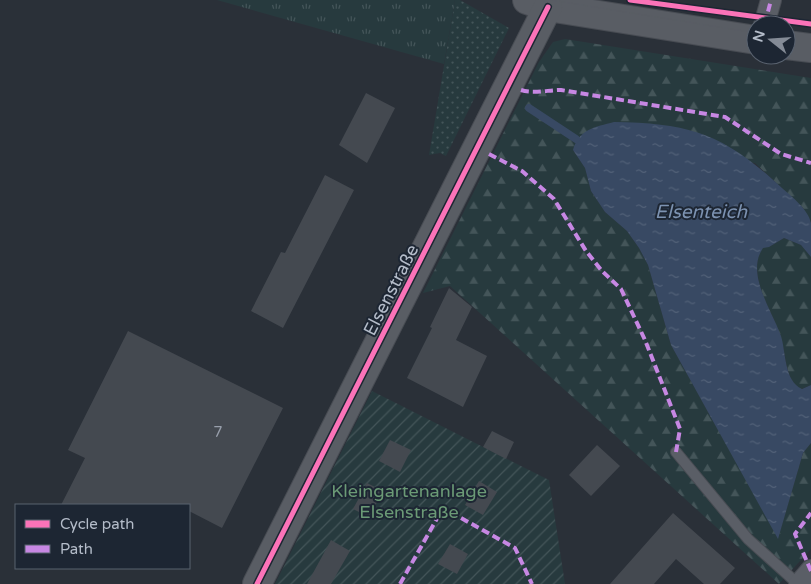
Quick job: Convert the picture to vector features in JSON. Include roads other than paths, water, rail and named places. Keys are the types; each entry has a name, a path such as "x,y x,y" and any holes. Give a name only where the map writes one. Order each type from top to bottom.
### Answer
{"street":[{"path":"767,15 771,0"},
{"path":"537,4 746,38"},
{"name":"Elsenstraße","path":"257,584 537,4"},
{"path":"796,46 811,48"}],"lane":[{"path":"676,452 748,539 805,578"}],"water":[{"name":"Elsenteich","path":"614,122 665,125 686,129 724,144 743,155 762,170 799,204 807,213 811,223 811,257 801,245 784,238 769,247 763,248 758,258 757,266 762,293 781,336 792,380 802,389 811,385 811,443 803,453 778,539 671,345 648,265 627,231 605,212 591,191 585,168 573,150 579,137 584,133"}],"waterway":[{"path":"529,108 576,139"}],"tram line":[{"path":"551,0 746,31"},
{"path":"796,40 811,42"}],"park label":[{"name":"Kleingartenanlage Elsenstraße","path":"409,501"}]}
